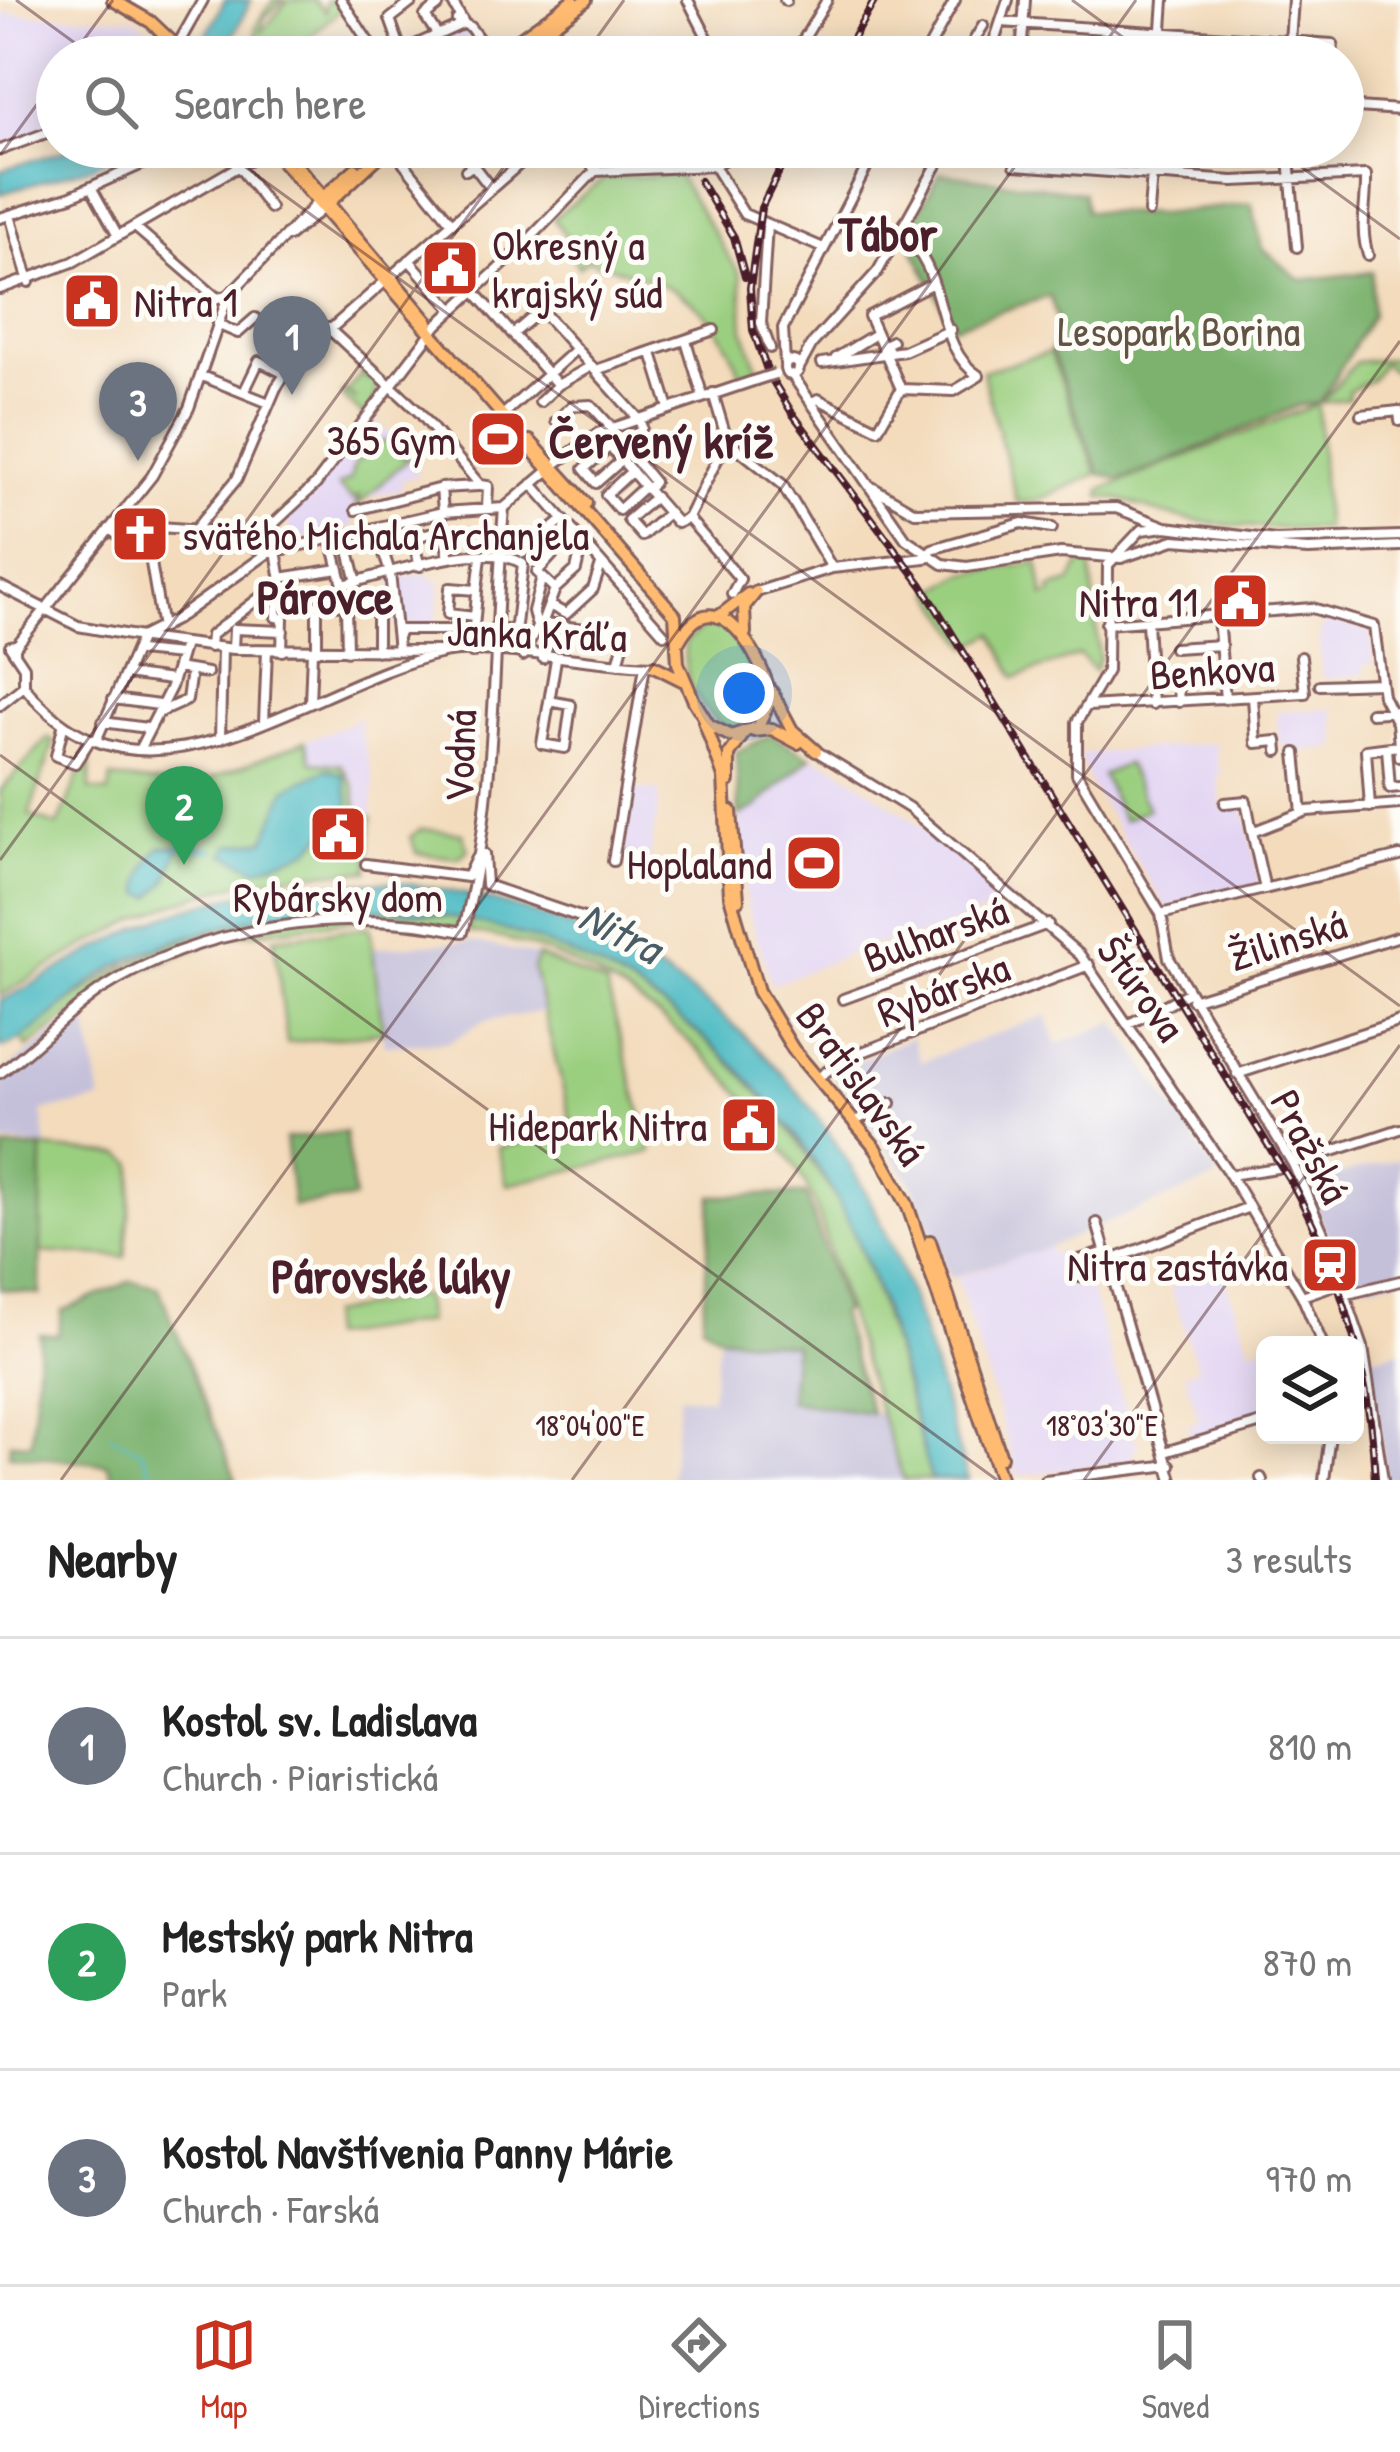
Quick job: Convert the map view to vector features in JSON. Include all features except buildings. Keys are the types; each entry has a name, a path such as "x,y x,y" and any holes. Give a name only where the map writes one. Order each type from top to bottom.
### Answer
{"main road":[{"path":"113,0 170,36"},
{"path":"127,0 172,36"},
{"path":"533,36 573,0"},
{"path":"538,36 586,0"},
{"path":"290,168 323,203"},
{"path":"296,168 551,468 693,618"},
{"path":"323,203 358,168"},
{"path":"323,203 365,168"},
{"path":"432,333 675,615 687,684 704,719 721,734 781,731 816,751"},
{"path":"693,618 723,614 756,592"},
{"path":"756,592 744,607 746,637 792,730 816,751"},
{"path":"723,614 746,637"},
{"path":"649,666 679,643 693,618"},
{"path":"649,666 672,671 687,684"},
{"path":"747,734 769,711 768,687"},
{"name":"Bratislavská","path":"704,719 724,777 725,850 742,942 782,1027 858,1120 893,1177 931,1256 1005,1480"},
{"name":"Bratislavská","path":"747,734 728,759 736,892 755,966 782,1027"},
{"path":"725,850 736,892"}],"street":[{"path":"182,36 203,0"},
{"path":"340,0 367,36"},
{"path":"433,0 438,6 425,16 435,31"},
{"path":"547,0 556,12"},
{"path":"688,0 706,36"},
{"path":"806,36 827,0"},
{"path":"936,36 955,0"},
{"path":"996,36 1008,0"},
{"path":"1022,36 1025,0"},
{"path":"1162,36 1164,0"},
{"path":"1290,36 1293,0"},
{"path":"396,36 389,19 412,2"},
{"path":"454,4 474,36"},
{"path":"426,36 461,22"},
{"path":"423,36 461,22"},
{"path":"1001,22 1219,36"},
{"path":"977,36 983,26"},
{"path":"1364,107 1400,110"},
{"path":"0,150 36,136"},
{"path":"29,281 5,216 133,168"},
{"path":"0,289 29,281 118,236 237,168"},
{"path":"240,168 270,208"},
{"path":"407,168 451,222"},
{"path":"475,168 490,187"},
{"path":"197,527 242,470 285,374 328,328 513,168"},
{"path":"251,545 316,484 453,310 595,171 688,168"},
{"path":"715,168 744,214 823,248"},
{"path":"866,168 783,328 790,366 820,419 903,535 943,564"},
{"path":"0,586 99,633 141,637 158,634 272,551 441,512 504,508 598,433 790,366 860,296 936,168"},
{"path":"1074,168 1233,181 1366,175 1366,213 1360,229 1367,255"},
{"path":"1149,212 1152,168"},
{"path":"1152,172 1158,168"},
{"path":"1291,168 1297,247"},
{"path":"91,187 118,236"},
{"path":"10,649 47,612 152,476 202,376 228,296 323,203"},
{"path":"148,219 148,237"},
{"path":"767,225 761,323 770,348"},
{"path":"135,227 217,298 222,308"},
{"path":"900,235 914,245 951,330 959,364 979,376 954,391 901,389"},
{"path":"409,260 453,310"},
{"path":"812,402 818,399 878,429 901,389 888,348 874,335 869,316 931,284"},
{"path":"474,291 558,385"},
{"path":"217,298 228,296"},
{"path":"513,334 544,314 638,418 642,427 624,457 596,483 584,469 610,446"},
{"path":"216,324 241,334 255,317"},
{"path":"328,328 391,387 480,485"},
{"path":"540,402 558,385 591,369 714,330"},
{"path":"822,363 888,348 904,351 951,330"},
{"path":"836,358 874,335"},
{"path":"686,341 727,440 782,484 832,568"},
{"path":"505,413 577,349"},
{"path":"652,352 669,408"},
{"path":"245,388 259,362 285,374"},
{"path":"790,366 820,419"},
{"path":"202,376 269,403"},
{"path":"556,421 572,406 592,405 611,427"},
{"path":"1361,415 1399,411 1400,421"},
{"path":"598,433 654,482 628,520 642,536 668,513"},
{"path":"624,457 677,523 688,518 727,440"},
{"path":"854,469 884,496 915,512 1137,512 1166,527"},
{"path":"632,471 606,495 620,510 649,491"},
{"path":"532,484 664,634"},
{"path":"356,510 441,488 480,485 488,487 487,508"},
{"path":"441,488 449,558"},
{"path":"395,499 414,538 420,566"},
{"name":"Vodná","path":"0,1073 95,994 179,952 239,935 314,924 393,921 464,928 484,847 491,786 492,654 504,508"},
{"path":"907,556 903,535 915,512"},
{"path":"1107,578 1131,555 1141,530 1137,512"},
{"path":"688,518 740,579 732,593"},
{"path":"523,553 565,522"},
{"path":"565,522 540,579 533,611 541,623 626,634 618,664"},
{"path":"928,556 932,549 1022,523 1052,529"},
{"path":"158,634 150,556 160,526 197,527 272,551"},
{"path":"1141,530 1166,527 1276,540 1400,536"},
{"path":"376,528 390,573 398,650"},
{"path":"1107,578 1112,558 1129,549 1141,530"},
{"path":"112,531 150,556"},
{"path":"414,538 429,533"},
{"path":"345,536 357,582"},
{"path":"331,538 343,585 449,558 508,554 523,564 515,629 494,628"},
{"path":"382,544 398,541"},
{"path":"756,592 832,568 907,556 967,567 1061,553 1112,558 1174,541 1308,550 1400,546"},
{"path":"523,656 551,607 555,590 576,570 583,543"},
{"path":"272,551 280,580 276,617 283,618 282,651"},
{"path":"1096,555 1105,563 1107,578"},
{"path":"472,653 481,557"},
{"path":"551,607 566,614 593,589 601,563"},
{"path":"210,647 211,635 280,580 339,569"},
{"name":"Pražská","path":"1107,578 1107,671 1073,742 1077,774 1161,914 1169,958 1190,997 1293,1164 1347,1294 1370,1378 1383,1480"},
{"path":"540,579 555,590"},
{"path":"475,617 448,614 450,588 478,590"},
{"path":"377,604 377,651"},
{"path":"310,704 315,651 312,605 391,604"},
{"path":"346,605 346,651"},
{"path":"1106,625 1312,608 1374,626 1381,683 1397,712 1394,790"},
{"path":"1219,616 1225,699"},
{"path":"1147,622 1152,704"},
{"path":"543,658 556,626"},
{"path":"220,739 234,629 283,631"},
{"path":"398,633 473,630"},
{"path":"158,634 184,644 228,649 447,652"},
{"path":"0,636 24,668 24,686 0,705"},
{"path":"63,728 56,756 75,764 103,722 141,637"},
{"path":"140,748 184,644"},
{"path":"1174,648 1220,645"},
{"path":"264,722 267,650"},
{"path":"139,651 180,656"},
{"name":"Janka Kráľa","path":"24,686 63,728 93,741 179,752 447,652 649,666"},
{"name":"Benkova","path":"1088,706 1305,693 1301,657"},
{"path":"549,701 571,706 565,748 542,744 549,701 556,658"},
{"path":"613,861 649,666"},
{"path":"177,668 206,673"},
{"path":"125,674 171,680"},
{"path":"1177,675 1179,702"},
{"path":"113,699 158,709 187,700 190,679"},
{"name":"Benkova","path":"1320,685 1381,683"},
{"path":"1253,697 1256,743 1277,741 1278,752"},
{"path":"1371,713 1397,712"},
{"path":"103,722 147,728"},
{"path":"1395,747 1400,758"},
{"path":"1370,807 1366,750 1395,747"},
{"name":"Štúrova","path":"816,751 909,808 1048,924 1088,965 1250,1207 1319,1336"},
{"path":"1295,753 1302,813"},
{"path":"1226,803 1246,801 1265,889"},
{"path":"1252,832 1302,813 1400,804"},
{"path":"366,864 467,877 484,847"},
{"path":"484,847 486,885 598,923"},
{"path":"1161,914 1400,856"},
{"name":"Bulharská","path":"843,999 1048,924"},
{"name":"Žilinská","path":"1190,997 1400,936"},
{"name":"Rybárska","path":"820,1078 839,1061 1088,965"},
{"path":"1129,1024 1190,997"},
{"path":"1237,1074 1400,1021"},
{"path":"858,1120 891,1103"},
{"path":"1293,1164 1400,1129"},
{"path":"1230,1175 1277,1168"},
{"path":"1078,1277 1079,1260 1107,1257 1250,1207"},
{"path":"1097,1223 1168,1451 1172,1480"},
{"path":"1347,1294 1400,1281"},
{"path":"1301,1296 1334,1285"},
{"path":"1168,1451 1256,1425"},
{"path":"1324,1480 1329,1444"},
{"path":"1045,1480 1170,1465"}],"shaded area":[{"path":"0,13 134,18 156,36 36,36 36,134 7,146 0,138"},
{"path":"464,28 469,36 446,36"},
{"path":"372,419 417,457 418,475 401,481 402,489 369,497 351,509 354,527 295,539 286,520"},
{"path":"429,572 430,580 441,582 435,625 394,624 391,580"},
{"path":"1328,618 1371,634 1373,664 1364,665 1364,675 1322,679 1319,636"},
{"path":"1333,709 1337,748 1287,752 1286,744 1279,745 1277,711"},
{"path":"362,718 359,727 374,780 372,817 358,816 351,776 344,768 312,762 305,741"},
{"path":"1216,743 1218,768 1225,772 1218,773 1221,808 1244,808 1260,885 1167,909 1090,784 1080,754"},
{"path":"811,757 835,766 906,815 1012,900 933,933 871,945 772,985 747,907 739,816 754,809"},
{"path":"631,788 660,792 650,860 620,861"},
{"path":"472,941 538,956 533,968 545,1011 484,1021 449,1042 384,1045 373,948"},
{"path":"85,1010 101,1101 42,1111 47,1147 0,1142 0,1075"},
{"path":"1046,1015 1057,1044 1116,1022 1219,1177 1049,1247 950,1278 914,1186 833,1072 912,1037 921,1062"},
{"path":"1400,1159 1400,1278 1372,1284 1361,1282 1355,1273 1345,1276 1305,1183"},
{"path":"1049,1247 1051,1254 1061,1251 1064,1261 1074,1258 1075,1277 1086,1274 1137,1446 1129,1461 1018,1476 957,1277"},
{"path":"1220,1265 1250,1349 1256,1348 1256,1420 1193,1440 1188,1425 1199,1420 1185,1373 1198,1368 1170,1287"},
{"path":"719,1336 794,1345 789,1401 879,1413 904,1480 670,1480 679,1395 711,1398"},
{"path":"1400,1350 1400,1480 1386,1480 1369,1358"}],"green space":[{"path":"274,0 284,0 264,18 261,33 288,0 314,0 325,12 326,0 331,0 341,9 311,36 257,36 258,22"},
{"name":"Lesopark Borina","path":"940,173 1083,192 1086,211 1158,214 1252,204 1262,248 1300,280 1372,272 1372,315 1320,403 1300,405 1138,474 1120,479 1100,474 1051,350 1060,330 1050,296 953,326 906,235"},
{"path":"677,174 741,276 744,330 758,369 741,375 715,325 682,295 587,260 579,267 562,243 567,238 553,218 605,178"},
{"path":"1050,352 1097,474 1036,501 1017,502 982,371"},
{"path":"1400,358 1400,377 1383,363 1371,380 1348,392 1349,398 1321,403 1356,362"},
{"path":"358,359 377,376 375,403 364,416 341,396 344,391 356,400 347,391 361,374 371,381 355,364"},
{"path":"1318,404 1325,529 1203,522 1101,497 1101,490"},
{"path":"379,442 393,442 402,457 411,456 355,508 359,496 352,500 338,486 350,480 354,464"},
{"path":"1038,562 1044,597 1052,594 1050,589 1071,583 1080,564 1091,564 1099,657 1095,671 1079,655 1015,678 994,633 969,647 933,592 964,574"},
{"path":"708,624 732,630 763,690 757,720 737,730 714,719 690,682 686,641"},
{"path":"771,735 811,757 754,809 739,816 736,752"},
{"path":"48,738 54,742 29,815 58,826 90,747 90,790 109,793 111,778 190,787 305,741 312,762 341,765 354,786 358,815 372,817 368,871 262,880 174,904 91,943 0,996 0,791"},
{"path":"1127,764 1148,809 1123,820 1102,775"},
{"path":"421,829 462,833 468,850 458,858 417,853 410,837"},
{"path":"354,908 464,918 461,928 360,919 228,936 120,978 27,1048 20,1037 99,982 175,944 258,919"},
{"path":"469,920 521,935 617,977 702,1037 775,1112 826,1184 854,1234 931,1480 904,1480 811,1194 744,1097 706,1057 619,989 522,943 470,932"},
{"path":"370,927 383,1032 287,1043 274,938"},
{"path":"538,956 606,985 652,1152 507,1185 498,1148 573,1130 533,968"},
{"path":"345,1132 354,1199 293,1206 285,1139"},
{"path":"4,1148 42,1148 40,1295 0,1289"},
{"path":"42,1148 122,1155 134,1164 125,1257 41,1252"},
{"path":"806,1194 871,1413 789,1401 794,1345 719,1336 702,1324 712,1196"},
{"path":"131,1281 158,1286 236,1480 114,1480 107,1464 9,1454 10,1442 31,1443 40,1334 58,1335 62,1311"},
{"path":"423,1295 427,1322 328,1337 329,1314"}],"water":[{"path":"225,0 251,0 233,36 206,36"},
{"path":"36,159 36,168 86,168 0,194 0,170"},
{"path":"327,769 344,775 350,806 308,851 257,869 225,854 230,845 265,840 286,789"},
{"path":"180,846 167,881 152,897 142,894 143,875 156,852 160,847"},
{"path":"391,882 465,894 535,913 600,939 662,972 770,1060 817,1116 877,1214 921,1326 968,1480 931,1480 865,1258 804,1146 743,1074 672,1013 593,965 507,931 416,912 322,910 227,925 141,955 94,981 23,1038 0,1048 0,1001 147,924 206,903 267,890"}],"waterway":[{"path":"180,846 213,850"},
{"path":"110,1435 142,1452 154,1480"}],"railway":[{"path":"854,36 875,0"},
{"path":"781,168 761,208 750,288 753,330 768,373 792,413 922,585 1294,1187 1327,1257 1351,1329 1368,1404 1375,1480"},
{"path":"700,181 734,237 745,277"}],"place":[{"name":"Okresný a krajský súd","path":"450,268"},
{"name":"Nitra 1","path":"92,301"},
{"name":"Kostol sv. Ladislava","path":"292,395"},
{"name":"365 Gym","path":"498,439"},
{"name":"Kostol Navštívenia Panny Márie","path":"138,461"},
{"name":"svätého Michala Archanjela","path":"140,534"},
{"name":"Nitra 11","path":"1240,601"},
{"name":"Rybársky dom","path":"338,834"},
{"name":"Hoplaland","path":"814,863"},
{"name":"Mestský park Nitra","path":"184,865"},
{"name":"Hidepark Nitra","path":"749,1125"},
{"name":"Nitra zastávka","path":"1330,1265"}],"district":[{"name":"Tábor","path":"888,233"},
{"name":"Červený kríž","path":"661,440"},
{"name":"Párovce","path":"325,596"},
{"name":"Párovské lúky","path":"391,1275"}],"water label":[{"name":"Nitra","path":"621,931"}]}
